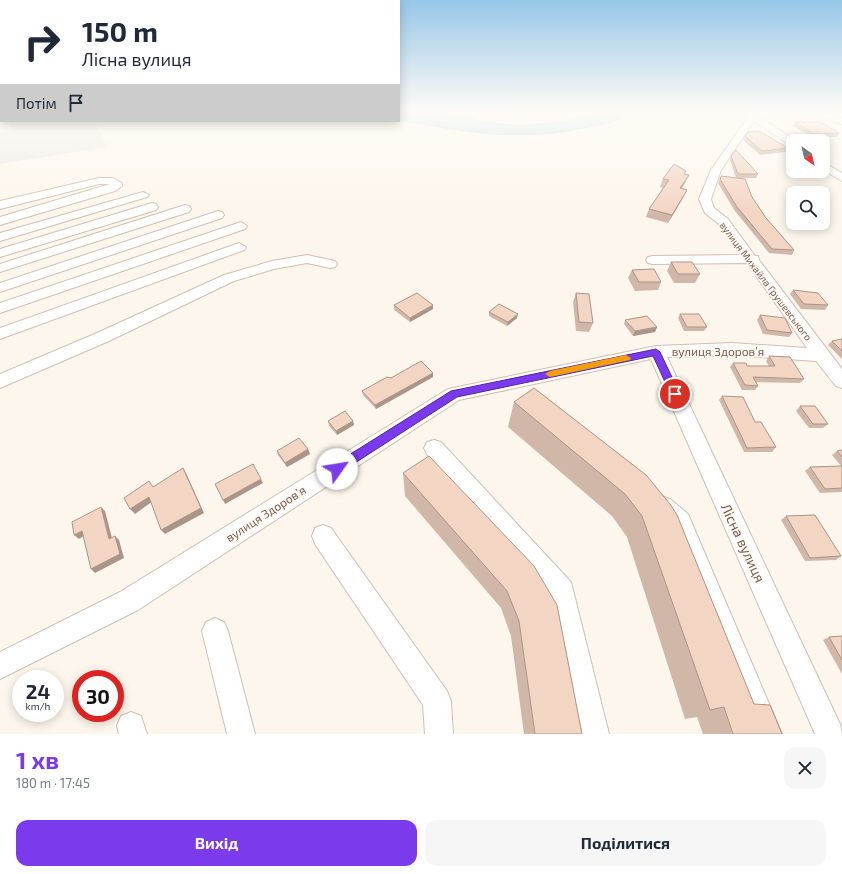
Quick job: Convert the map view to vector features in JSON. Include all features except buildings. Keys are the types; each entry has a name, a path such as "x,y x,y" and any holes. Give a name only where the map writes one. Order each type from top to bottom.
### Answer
{"street":[{"name":"вулиця Михайла Грушевського","path":"730,146 716,170 705,199 710,210 724,222 753,259 821,355 842,381"},
{"path":"830,170 842,178"},
{"path":"0,205 90,182 113,181 116,183 116,186 111,190 0,221"},
{"path":"0,237 143,195"},
{"path":"0,253 152,206"},
{"path":"0,268 185,209"},
{"path":"0,288 218,215"},
{"path":"0,308 241,226"},
{"path":"0,334 239,247"},
{"path":"0,382 103,337 229,278 272,265 307,259 330,264"},
{"path":"653,260 753,259"},
{"name":"вулиця Здоровʼя","path":"0,666 129,601 454,394 656,352 732,349 821,355"},
{"name":"Лісна вулиця","path":"656,352 830,734"},
{"path":"434,448 562,591 595,734"},
{"path":"644,490 680,521 768,734"},
{"path":"323,536 438,701 439,734"},
{"path":"215,631 241,734"}],"shaded area":[{"path":"0,146 107,147 0,164"}],"slow traffic":[{"path":"550,374 626,358"}],"route":[{"path":"337,469 454,394 656,352 675,394"}]}
